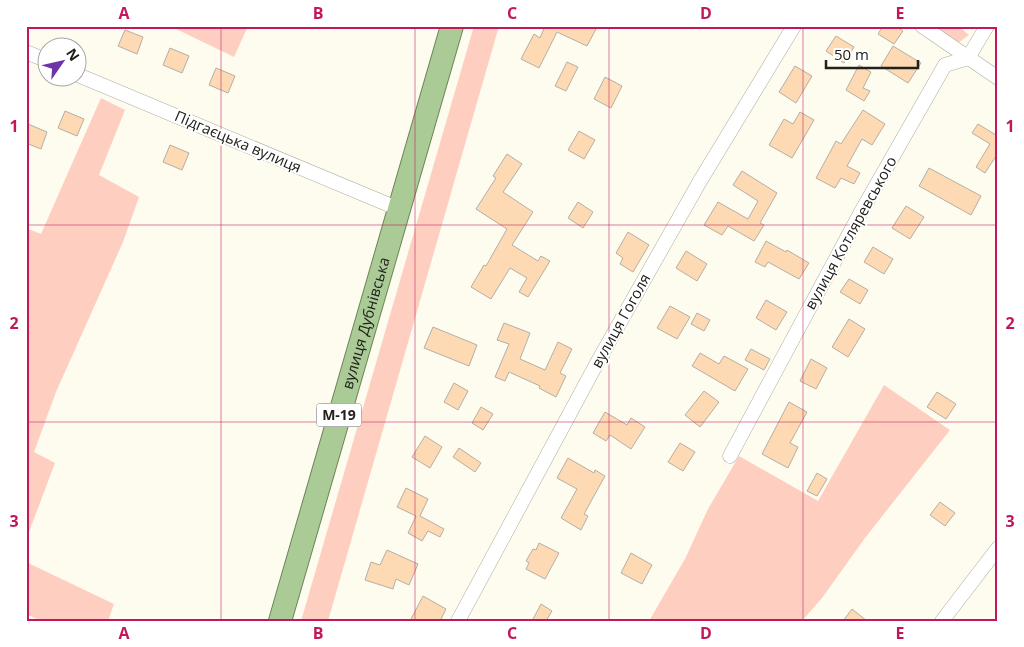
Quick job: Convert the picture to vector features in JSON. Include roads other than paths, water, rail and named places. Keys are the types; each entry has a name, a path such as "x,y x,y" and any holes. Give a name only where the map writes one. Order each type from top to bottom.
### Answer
{"highway":[{"name":"вулиця Дубнівська","path":"280,621 452,26"}],"street":[{"name":"вулиця Гоголя","path":"458,621 597,363 700,181 794,26"},
{"path":"922,26 998,78"},
{"path":"968,58 987,26"},
{"path":"26,52 38,57"},
{"name":"вулиця Котляревського","path":"730,456 862,212 945,65 968,58"},
{"name":"Підгаєцька вулиця","path":"88,79 399,209"},
{"path":"942,621 998,548"}]}
